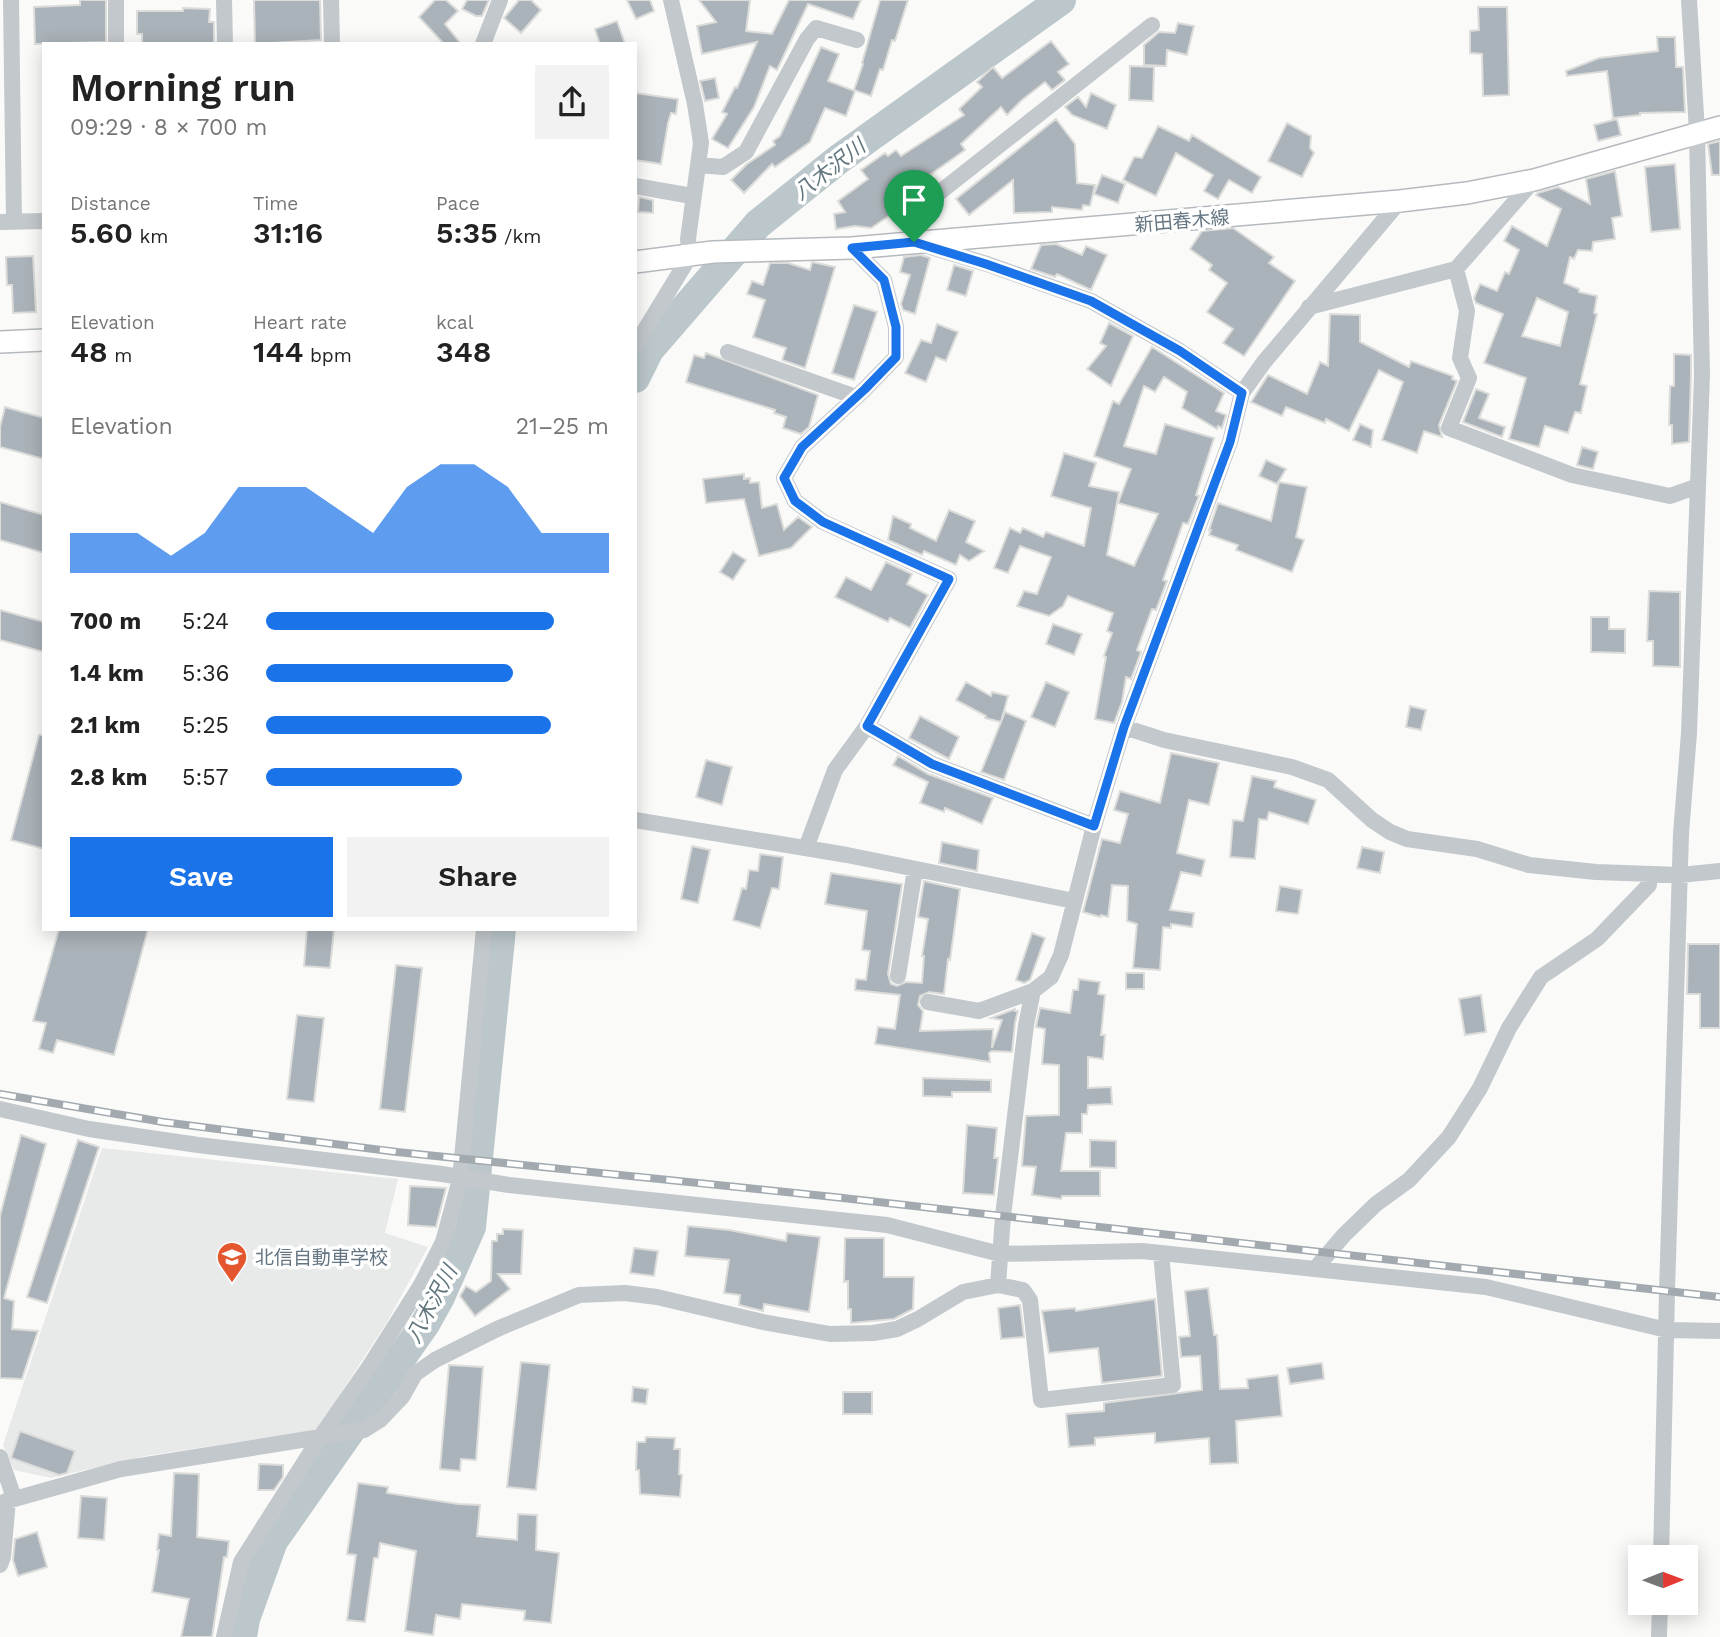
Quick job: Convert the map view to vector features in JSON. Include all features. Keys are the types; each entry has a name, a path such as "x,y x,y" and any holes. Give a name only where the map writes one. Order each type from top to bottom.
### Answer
{"main road":[{"name":"新田春木線","path":"637,262 713,252 852,248 1467,193 1534,180 1720,127"},
{"path":"0,342 42,340"}],"street":[{"path":"11,0 6,97 7,222 42,221"},
{"path":"116,0 116,42"},
{"path":"224,0 225,42"},
{"path":"331,0 332,42"},
{"path":"484,42 500,0"},
{"path":"637,342 690,256 688,239 692,196 701,143 695,104 671,0"},
{"path":"1661,1545 1680,875 1689,733 1702,375 1697,132 1689,0"},
{"path":"1152,25 930,200 918,214 914,242 1091,301 1180,351 1242,393"},
{"path":"698,164 723,167 746,152 807,39 816,28 857,40"},
{"path":"1309,307 1456,269 1534,180"},
{"path":"637,186 692,196"},
{"path":"928,1002 979,1011 1034,991 1051,977 1061,955 1073,901 1124,727 1230,442 1242,393 1309,307 1400,201"},
{"path":"806,848 835,770 867,726 949,579 823,522 795,501 784,478 802,447 896,357 896,327 884,280 852,248"},
{"path":"1456,269 1466,312 1460,358 1469,378 1449,428 1572,475 1670,496 1698,486"},
{"path":"728,352 856,397"},
{"path":"867,726 932,764 1094,826"},
{"path":"1124,727 1164,740 1292,767 1328,780 1372,820 1407,839 1477,849 1529,865 1680,875 1720,871"},
{"path":"637,820 806,848 1073,901"},
{"path":"898,976 915,869"},
{"path":"1315,1269 1344,1235 1376,1205 1409,1180 1435,1154 1480,1088 1509,1028 1541,977 1597,939 1649,885 1649,874"},
{"path":"224,1637 241,1562 421,1285 443,1242 460,1179 484,931"},
{"path":"998,1284 1003,1216 1026,1025 1034,991"},
{"path":"0,1109 89,1129 442,1174 460,1179 887,1225 1000,1254 1142,1251 1486,1287 1667,1330 1720,1331"},
{"path":"7,1500 121,1469 364,1430 380,1420 402,1397 415,1374 435,1360 497,1329 579,1295 625,1293 657,1297 763,1322 830,1334 873,1333 897,1329 962,1292 998,1284 1023,1290 1030,1300 1041,1400 1173,1385 1161,1253"},
{"path":"0,1457 7,1500 3,1557 0,1565"},
{"path":"1660,1615 1660,1637"}],"shaded area":[{"name":"北信自動車学校","path":"102,1148 398,1179 385,1233 428,1247 387,1322 317,1430 145,1456 51,1478 14,1470 3,1445"}],"building":[{"path":"80,0 106,0 106,42 35,44 34,7 80,5"},
{"path":"254,0 320,0 321,40 255,42"},
{"path":"435,0 446,0 458,11 445,24 459,42 442,42 419,17"},
{"path":"467,0 489,0 482,16 476,16 462,9"},
{"path":"519,0 531,0 541,10 521,33 504,18"},
{"path":"627,0 650,0 654,11 636,19"},
{"path":"699,0 750,0 746,31 772,34 789,0 861,0 853,19 808,4 777,70 770,66 754,107 728,148 712,139 727,114 722,112 735,87 737,88 757,42 702,54 697,26 716,22"},
{"path":"880,0 908,0 895,41 892,40 883,70 880,69 871,96 854,90"},
{"path":"1478,7 1507,7 1509,95 1483,96 1482,54 1470,53 1470,31 1479,30"},
{"path":"183,8 210,9 209,22 214,22 214,42 142,42 142,34 137,34 137,11 183,11"},
{"path":"617,21 624,42 599,42 595,29"},
{"path":"1178,23 1194,26 1187,55 1167,50 1166,66 1144,65 1144,45 1159,32 1175,33"},
{"path":"1657,37 1675,37 1676,67 1683,67 1685,112 1640,113 1613,118 1607,71 1567,76 1566,71 1599,58 1658,51"},
{"path":"1051,41 1069,64 1058,72 1065,80 1052,90 1045,82 1007,115 1001,107 961,144 965,150 910,189 913,193 889,210 892,214 871,228 855,226 836,229 834,214 845,212 838,201 868,179 861,170 885,153 888,156 896,150 901,156 964,115 959,109 982,87 977,82 993,67 1002,78"},
{"path":"821,47 839,54 828,81 855,91 846,116 825,108 810,142 775,167 772,164 744,193 731,180 747,164 775,145 773,141 780,136"},
{"path":"1130,66 1154,67 1153,101 1129,100"},
{"path":"715,78 719,98 705,101 700,81"},
{"path":"637,93 678,99 676,114 671,113 668,123 661,164 637,160"},
{"path":"1091,93 1116,105 1107,129 1072,115 1065,107 1078,97 1086,107"},
{"path":"1056,119 1075,144 1077,183 1095,185 1090,206 1083,205 1082,210 1052,207 1052,212 1014,213 1013,180 969,215 956,199"},
{"path":"1617,119 1621,135 1598,141 1594,125"},
{"path":"1287,123 1311,136 1310,148 1314,153 1302,177 1268,161"},
{"path":"1158,126 1189,141 1192,135 1261,177 1252,193 1229,180 1218,199 1204,191 1213,175 1176,153 1156,196 1123,180 1134,157 1142,158"},
{"path":"1720,141 1720,175 1712,175 1708,144"},
{"path":"1675,164 1680,229 1651,232 1645,167"},
{"path":"1615,171 1622,216 1612,218 1615,239 1593,242 1592,251 1578,250 1574,259 1570,257 1564,283 1579,289 1579,292 1597,296 1594,313 1597,314 1580,384 1587,386 1581,413 1575,412 1568,433 1545,426 1539,447 1509,439 1526,378 1484,363 1503,314 1476,303 1474,298 1480,284 1497,291 1505,272 1509,274 1519,250 1504,241 1512,226 1547,246 1561,209 1536,195 1558,187 1590,204 1586,179","holes":["1537,298 1568,312 1560,346 1522,336"]},
{"path":"1102,175 1125,184 1118,203 1094,194"},
{"path":"639,197 653,200 653,213 638,212"},
{"path":"1233,228 1274,257 1269,263 1295,281 1244,356 1223,343 1233,329 1207,312 1227,283 1209,270 1212,265 1190,249 1202,231"},
{"path":"1056,244 1082,255 1086,246 1107,255 1091,290 1057,274 1055,277 1031,269 1041,245"},
{"path":"921,255 930,258 915,314 903,310 901,304 910,275 900,272 904,257"},
{"path":"33,256 36,312 13,313 12,285 7,285 6,257"},
{"path":"812,262 835,267 805,368 782,360 786,348 753,337 765,300 747,294 752,281 763,285 770,263 788,263 810,270"},
{"path":"954,265 973,271 966,296 947,290"},
{"path":"854,305 877,312 854,380 832,373"},
{"path":"1330,314 1360,315 1360,342 1409,367 1411,361 1453,376 1452,379 1457,381 1439,425 1442,437 1424,431 1417,453 1382,440 1403,382 1379,370 1349,431 1326,419 1325,423 1286,407 1282,416 1251,402 1268,375 1307,394 1320,362 1328,366"},
{"path":"1109,323 1133,336 1111,386 1087,369 1106,346 1100,343"},
{"path":"937,324 958,332 946,361 936,357 926,382 905,373 921,340 931,343"},
{"path":"1152,347 1224,393 1216,411 1226,415 1222,428 1218,426 1217,429 1182,408 1187,392 1164,377 1155,392 1144,386 1124,446 1156,454 1165,424 1214,438 1196,495 1199,496 1188,524 1183,523 1163,580 1167,581 1156,610 1152,609 1137,650 1141,652 1131,679 1126,677 1122,702 1114,723 1095,719 1106,657 1104,656 1112,633 1107,631 1113,613 1068,596 1063,606 1049,616 1017,606 1024,591 1037,594 1051,557 1020,546 1008,573 994,568 1010,528 1020,533 1023,528 1043,537 1046,532 1084,546 1091,508 1051,496 1064,453 1096,463 1089,486 1119,492 1107,555 1134,566 1158,514 1118,503 1131,469 1094,456 1113,401 1119,404"},
{"path":"706,353 818,395 809,427 801,434 783,428 786,417 774,413 775,410 686,382 694,355 704,358"},
{"path":"1674,354 1691,355 1691,375 1689,442 1672,444 1672,425 1669,425 1670,386 1674,386"},
{"path":"1476,389 1489,394 1479,418 1505,427 1502,437 1463,422"},
{"path":"5,407 42,417 42,458 0,447 0,427"},
{"path":"1360,424 1373,430 1371,447 1353,440"},
{"path":"1582,447 1598,452 1593,469 1577,465"},
{"path":"1266,460 1286,469 1277,484 1259,476"},
{"path":"744,474 744,479 750,478 750,483 759,482 762,508 777,504 784,530 798,517 812,527 791,548 759,556 744,499 706,503 703,479"},
{"path":"1279,482 1307,487 1296,537 1304,540 1292,572 1236,550 1238,545 1209,535 1218,503 1271,521"},
{"path":"0,502 42,514 42,552 0,540"},
{"path":"949,510 975,521 966,542 984,551 969,561 960,555 956,565 924,551 922,555 888,540 893,516 911,524 910,528 936,541"},
{"path":"733,552 746,560 733,580 720,572"},
{"path":"886,562 912,574 907,584 928,595 910,628 890,618 888,622 835,597 846,577 871,590"},
{"path":"1649,591 1680,592 1680,667 1653,666 1653,641 1647,641"},
{"path":"0,610 42,621 42,651 0,640"},
{"path":"1591,617 1609,617 1609,629 1625,629 1625,653 1591,652"},
{"path":"1053,624 1082,634 1074,655 1046,644"},
{"path":"966,682 991,696 992,692 1008,696 1001,722 985,718 986,716 956,700"},
{"path":"1046,682 1069,692 1055,727 1031,717"},
{"path":"1410,706 1426,710 1421,730 1406,727"},
{"path":"1005,712 1026,721 1004,780 981,772"},
{"path":"920,716 959,737 949,759 909,738"},
{"path":"39,735 42,735 42,848 11,840"},
{"path":"1171,753 1219,763 1209,805 1189,800 1177,853 1205,860 1201,876 1181,872 1170,910 1194,913 1192,927 1171,924 1171,928 1163,927 1160,970 1133,968 1137,924 1127,921 1128,886 1112,885 1108,917 1083,912 1102,839 1120,843 1128,814 1114,810 1120,791 1160,803"},
{"path":"898,756 928,774 993,798 982,824 945,808 944,812 920,803 928,782 893,765"},
{"path":"706,760 732,767 722,805 696,797"},
{"path":"1252,776 1276,781 1274,787 1316,800 1308,824 1269,812 1267,820 1259,819 1255,859 1230,857 1233,820 1243,821"},
{"path":"942,842 979,850 977,871 939,863"},
{"path":"692,846 710,850 698,903 681,899"},
{"path":"1362,847 1384,852 1380,873 1357,868"},
{"path":"760,854 783,857 779,889 772,888 760,928 733,920 742,888 746,889 749,870 758,871"},
{"path":"831,873 902,884 888,974 891,984 897,986 906,982 922,983 922,956 928,919 918,917 924,881 960,889 944,994 929,992 920,996 918,1005 923,1011 920,1031 993,1029 992,1048 1002,1020 991,1018 1015,1009 1018,1011 1012,1052 992,1051 989,1053 990,1062 875,1044 878,1027 895,1029 900,995 855,990 856,979 866,980 870,951 862,950 867,911 825,904"},
{"path":"1280,886 1302,890 1298,914 1276,911"},
{"path":"58,931 147,931 114,1055 57,1040 53,1053 39,1049 46,1023 33,1021"},
{"path":"307,931 334,931 330,968 304,966"},
{"path":"1032,933 1045,938 1030,980 1024,983 1016,980"},
{"path":"1688,944 1720,944 1720,1028 1700,1028 1700,994 1687,994"},
{"path":"396,965 422,968 405,1112 380,1109"},
{"path":"1126,973 1144,973 1144,989 1126,989"},
{"path":"1079,979 1100,982 1098,994 1105,995 1101,1035 1105,1035 1103,1059 1088,1057 1088,1088 1111,1087 1112,1104 1088,1105 1087,1114 1082,1114 1082,1133 1066,1133 1061,1171 1100,1171 1100,1196 1062,1196 1061,1199 1032,1195 1036,1167 1022,1166 1026,1116 1059,1115 1059,1065 1042,1064 1045,1029 1036,1027 1040,1008 1070,1013 1073,990 1078,990"},
{"path":"1481,995 1486,1032 1465,1035 1459,999"},
{"path":"297,1015 324,1018 314,1102 287,1099"},
{"path":"923,1078 991,1080 991,1092 952,1092 952,1097 923,1096"},
{"path":"967,1125 997,1128 994,1158 998,1158 994,1195 963,1193"},
{"path":"21,1135 46,1144 4,1298 14,1301 12,1329 38,1331 22,1379 0,1378 0,1216"},
{"path":"78,1140 99,1147 47,1303 27,1297"},
{"path":"1090,1140 1116,1141 1116,1168 1090,1167"},
{"path":"410,1186 446,1188 436,1227 408,1225"},
{"path":"688,1226 729,1230 786,1241 787,1233 820,1237 809,1312 764,1304 763,1311 739,1305 740,1295 724,1293 729,1260 685,1256"},
{"path":"503,1229 523,1230 521,1274 498,1274 510,1289 475,1316 460,1296 466,1286 476,1292 491,1281 492,1241 497,1241 497,1234 503,1234"},
{"path":"845,1238 884,1238 884,1277 914,1277 913,1309 894,1319 851,1323 848,1281 844,1282"},
{"path":"634,1248 658,1251 654,1276 630,1273"},
{"path":"1208,1288 1214,1335 1217,1335 1220,1389 1248,1388 1247,1379 1278,1375 1282,1416 1236,1421 1238,1463 1210,1464 1209,1438 1155,1443 1155,1433 1095,1438 1095,1445 1069,1447 1066,1414 1104,1411 1104,1403 1202,1390 1200,1356 1181,1357 1179,1337 1190,1336 1185,1291"},
{"path":"1155,1299 1162,1376 1102,1383 1098,1348 1049,1353 1042,1311 1075,1308 1076,1311"},
{"path":"1020,1305 1024,1337 1001,1339 998,1308"},
{"path":"521,1362 550,1365 536,1490 507,1487"},
{"path":"1322,1363 1324,1379 1290,1384 1287,1368"},
{"path":"449,1365 483,1367 476,1460 461,1459 460,1471 440,1469"},
{"path":"633,1387 648,1389 646,1404 632,1402"},
{"path":"843,1392 872,1392 872,1414 843,1414"},
{"path":"20,1431 75,1451 67,1473 59,1475 11,1458"},
{"path":"646,1437 675,1438 674,1449 680,1449 680,1497 640,1494 639,1470 636,1470 637,1442 645,1442"},
{"path":"259,1464 283,1465 283,1477 274,1490 258,1490"},
{"path":"174,1473 199,1474 197,1537 229,1541 227,1557 224,1557 212,1637 181,1637 189,1599 152,1592 159,1534 171,1536"},
{"path":"358,1483 388,1487 387,1493 480,1505 477,1536 517,1540 518,1514 537,1515 536,1550 559,1553 551,1623 524,1620 525,1611 462,1604 460,1619 436,1615 433,1635 405,1631 416,1551 380,1543 378,1558 374,1558 365,1622 347,1620 356,1555 347,1554"},
{"path":"81,1496 107,1498 104,1540 78,1538"},
{"path":"37,1532 47,1567 18,1576 13,1560 15,1539"}],"waterway":[{"name":"八木沢川","path":"637,374 649,350 758,224 839,159 1061,0"},
{"name":"八木沢川","path":"242,1637 245,1619 273,1541 425,1324 471,1227 501,931"}],"railway":[{"path":"0,1094 163,1122 397,1152 834,1197 1720,1297"}],"place":[{"name":"北信自動車学校","path":"232,1284"}],"route":[{"path":"914,242 1091,301 1180,351 1242,393 1230,442 1124,727 1094,826 932,764 867,726 949,579 823,522 795,501 784,478 802,447 896,357 896,327 884,280 852,248 914,242"}]}
